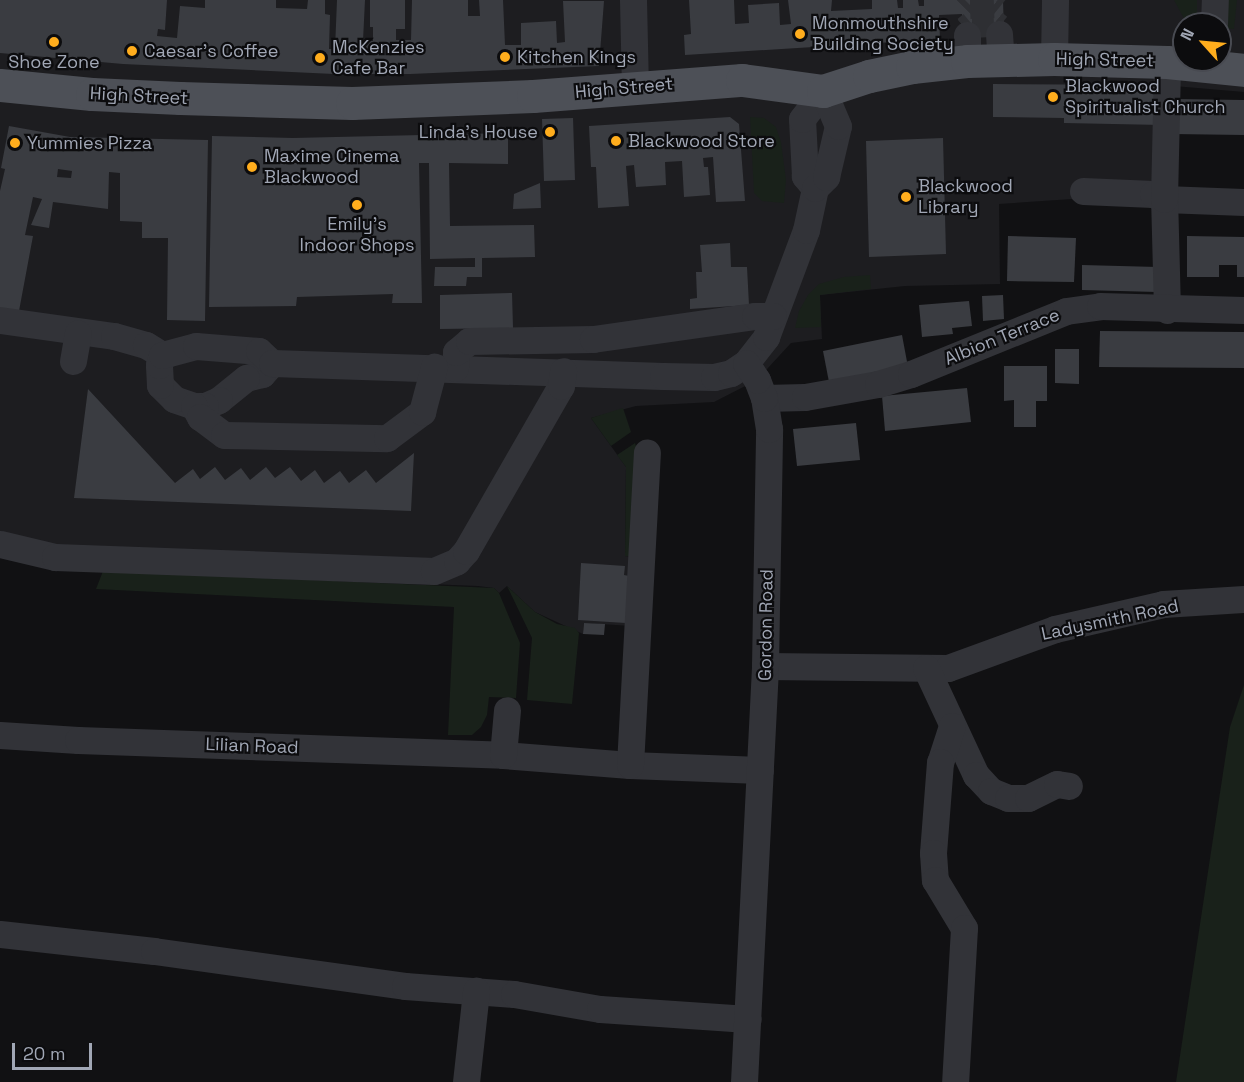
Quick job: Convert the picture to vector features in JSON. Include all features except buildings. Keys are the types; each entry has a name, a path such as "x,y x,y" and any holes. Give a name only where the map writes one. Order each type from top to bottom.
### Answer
{"main road":[{"name":"High Street","path":"0,85 136,96 352,103 533,96 742,80 824,91 967,48 1000,47 1054,59 1172,62"}],"street":[{"path":"633,0 635,88"},
{"path":"1054,0 1054,59"},
{"path":"1167,62 1164,199 1167,310"},
{"path":"273,363 262,374 246,378 219,400 205,406 194,406 174,399 160,385 159,364 162,355 196,346 259,351 273,363 714,377 731,373 746,363 766,337 806,230 815,188 805,176 802,119 824,91"},
{"path":"1083,191 1153,194 1164,199 1244,202"},
{"name":"Albion Terrace","path":"764,398 805,397 878,384 911,374 1066,311 1100,306 1167,310 1244,310"},
{"path":"194,406 200,417 224,435 387,438 422,412 444,367 469,341 593,339 755,316 773,316"},
{"path":"5,321 125,339 146,345 162,355"},
{"path":"73,361 78,333"},
{"name":"Gordon Road","path":"744,1082 765,666 769,429 764,398 757,380 746,363"},
{"path":"0,544 55,557 434,572 457,561 466,551 561,386 562,371"},
{"path":"630,765 647,452"},
{"name":"Ladysmith Road","path":"765,666 948,668 1054,628 1163,604 1244,599"},
{"path":"926,668 976,775 991,791 1008,798 1028,798 1057,784 1069,786"},
{"path":"503,754 507,710"},
{"path":"952,726 940,762 933,853 935,880 964,928 956,1082"},
{"name":"Lilian Road","path":"0,735 78,740 503,754 630,765 760,770"},
{"path":"0,934 154,951 405,986 514,994 600,1009 748,1018"},
{"path":"466,1082 476,991"}],"shaded area":[{"path":"0,0 1244,0 1244,92 1174,86 1170,191 1072,185 1072,199 999,204 1000,284 905,286 820,295 822,339 791,343 757,380 714,402 636,406 591,418 626,467 625,556 636,557 632,626 584,623 583,634 535,612 507,586 499,593 494,588 478,586 103,571 0,554"},
{"path":"1174,0 1197,0 1197,12 1180,12"},
{"path":"1227,0 1237,0 1234,29 1232,29 1232,12 1226,12"},
{"path":"750,117 764,118 776,127 781,142 786,180 784,203 762,201 754,193"},
{"path":"870,275 871,289 820,295 821,327 795,328 799,311 808,295 819,284 844,277"},
{"path":"623,408 631,432 611,446 591,418"},
{"path":"635,443 638,452 636,557 625,556 626,467 617,455"},
{"path":"103,571 494,588 499,593 520,643 516,698 489,697 487,715 481,727 472,735 448,735 454,607 96,589"},
{"path":"507,586 535,612 557,624 575,628 579,633 572,704 527,700 532,638"},
{"path":"1244,685 1244,1082 1176,1082 1230,727"}],"tunnel":[{"path":"966,9 970,5 994,4 999,8"},
{"path":"966,29 972,24 994,23 999,27"}],"place":[{"name":"Monmouthshire Building Society","path":"800,34"},
{"name":"Shoe Zone","path":"54,42"},
{"name":"Caesar's Coffee","path":"132,51"},
{"name":"Kitchen Kings","path":"505,57"},
{"name":"McKenzies Cafe Bar","path":"320,58"},
{"name":"Blackwood Spiritualist Church","path":"1053,97"},
{"name":"Linda's House","path":"550,132"},
{"name":"Blackwood Store","path":"616,141"},
{"name":"Yummies Pizza","path":"15,143"},
{"name":"Maxime Cinema Blackwood","path":"252,167"},
{"name":"Blackwood Library","path":"906,197"},
{"name":"Emily's Indoor Shops","path":"357,205"}]}
